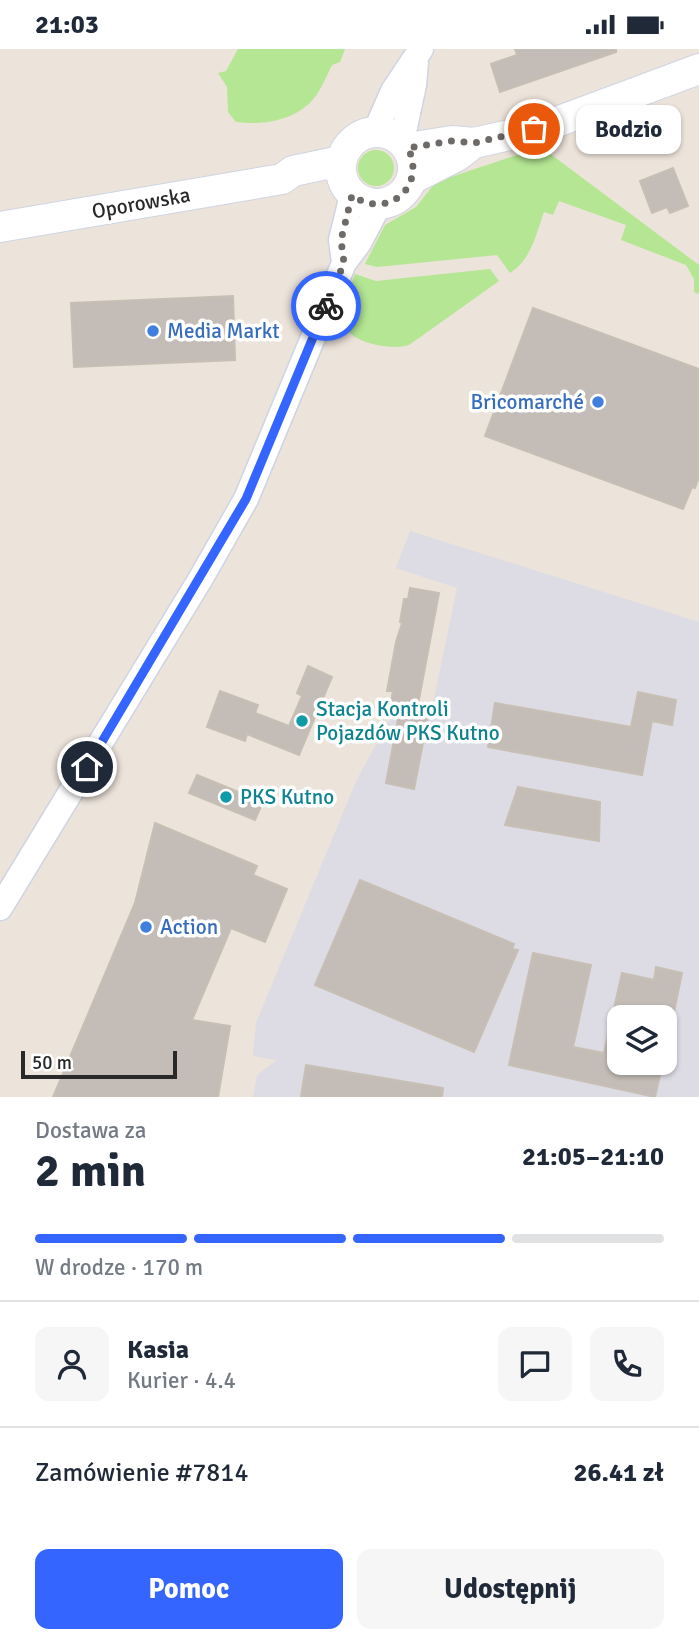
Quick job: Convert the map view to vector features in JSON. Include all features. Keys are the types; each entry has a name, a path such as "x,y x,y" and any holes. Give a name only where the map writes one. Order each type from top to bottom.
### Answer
{"street":[{"path":"412,179 413,163 395,140 393,91 418,54"},
{"path":"0,908 96,753 246,499 344,263 341,240 354,187 351,143 362,135 395,140 474,143 554,123 699,69"},
{"path":"354,187 399,197 412,179 457,156 474,143"},
{"name":"Oporowska","path":"0,227 282,179 293,171 354,187"}],"shaded area":[{"path":"410,531 699,622 699,1097 253,1097 257,1075 277,1060 253,1056 256,1023 357,779 398,705 432,708 457,588 396,568"}],"green space":[{"path":"238,49 345,49 340,62 332,65 310,103 281,119 254,123 236,122 228,112 227,87 218,73 226,71"},
{"path":"541,147 699,265 699,294 694,292 694,279 686,265 621,240 626,225 559,201 553,215 544,212 528,254 510,273 497,255 377,267 365,264 385,225 416,207 436,182"},
{"path":"376,150 388,156 394,168 388,180 376,186 364,180 358,168 364,156"},
{"path":"490,269 499,281 409,345 390,347 368,343 350,333 344,325 344,305 355,274 376,281"}],"building":[{"path":"515,49 616,49 616,52 500,92 491,64 517,55"},
{"path":"673,168 688,206 670,213 667,207 652,213 640,181"},
{"name":"Media Markt","path":"233,296 235,360 74,367 71,303"},
{"name":"Bricomarché","path":"533,308 699,369 699,477 683,509 485,436"},
{"path":"410,588 439,593 417,710 429,712 414,789 386,783 401,703 391,701 393,691 387,691 402,623 404,599 408,599"},
{"path":"308,666 332,677 299,755 247,734 245,741 207,727 220,691 258,705 255,713 289,726 302,696 297,693"},
{"path":"638,692 676,700 672,725 652,721 642,775 488,747 495,703 631,727"},
{"name":"PKS Kutno","path":"197,775 263,802 255,820 189,793"},
{"path":"518,787 600,802 599,841 505,825"},
{"path":"155,823 257,866 253,875 287,889 265,942 231,928 192,1020 230,1026 218,1097 53,1097 135,903"},
{"path":"360,880 514,944 512,949 518,950 474,1052 315,985"},
{"path":"533,953 591,965 573,1047 604,1053 607,1040 607,1075 660,1075 655,1097 509,1065"},
{"path":"656,967 682,973 675,1005 615,1005 622,973 654,980"},
{"path":"306,1065 443,1088 442,1097 301,1097"}],"way so far":[{"path":"326,306 344,263 341,240 352,195 379,205 393,201 405,192 413,174 408,148 452,141 474,143 534,129"}],"place":[{"name":"Bodzio","path":"534,129"},
{"name":"Media Markt","path":"153,331"},
{"name":"Bricomarché","path":"598,402"},
{"name":"Stacja Kontroli Pojazdów PKS Kutno","path":"302,721"},
{"name":"PKS Kutno","path":"226,797"},
{"name":"Action","path":"146,927"}],"route":[{"path":"87,767 246,499 326,306"}]}
